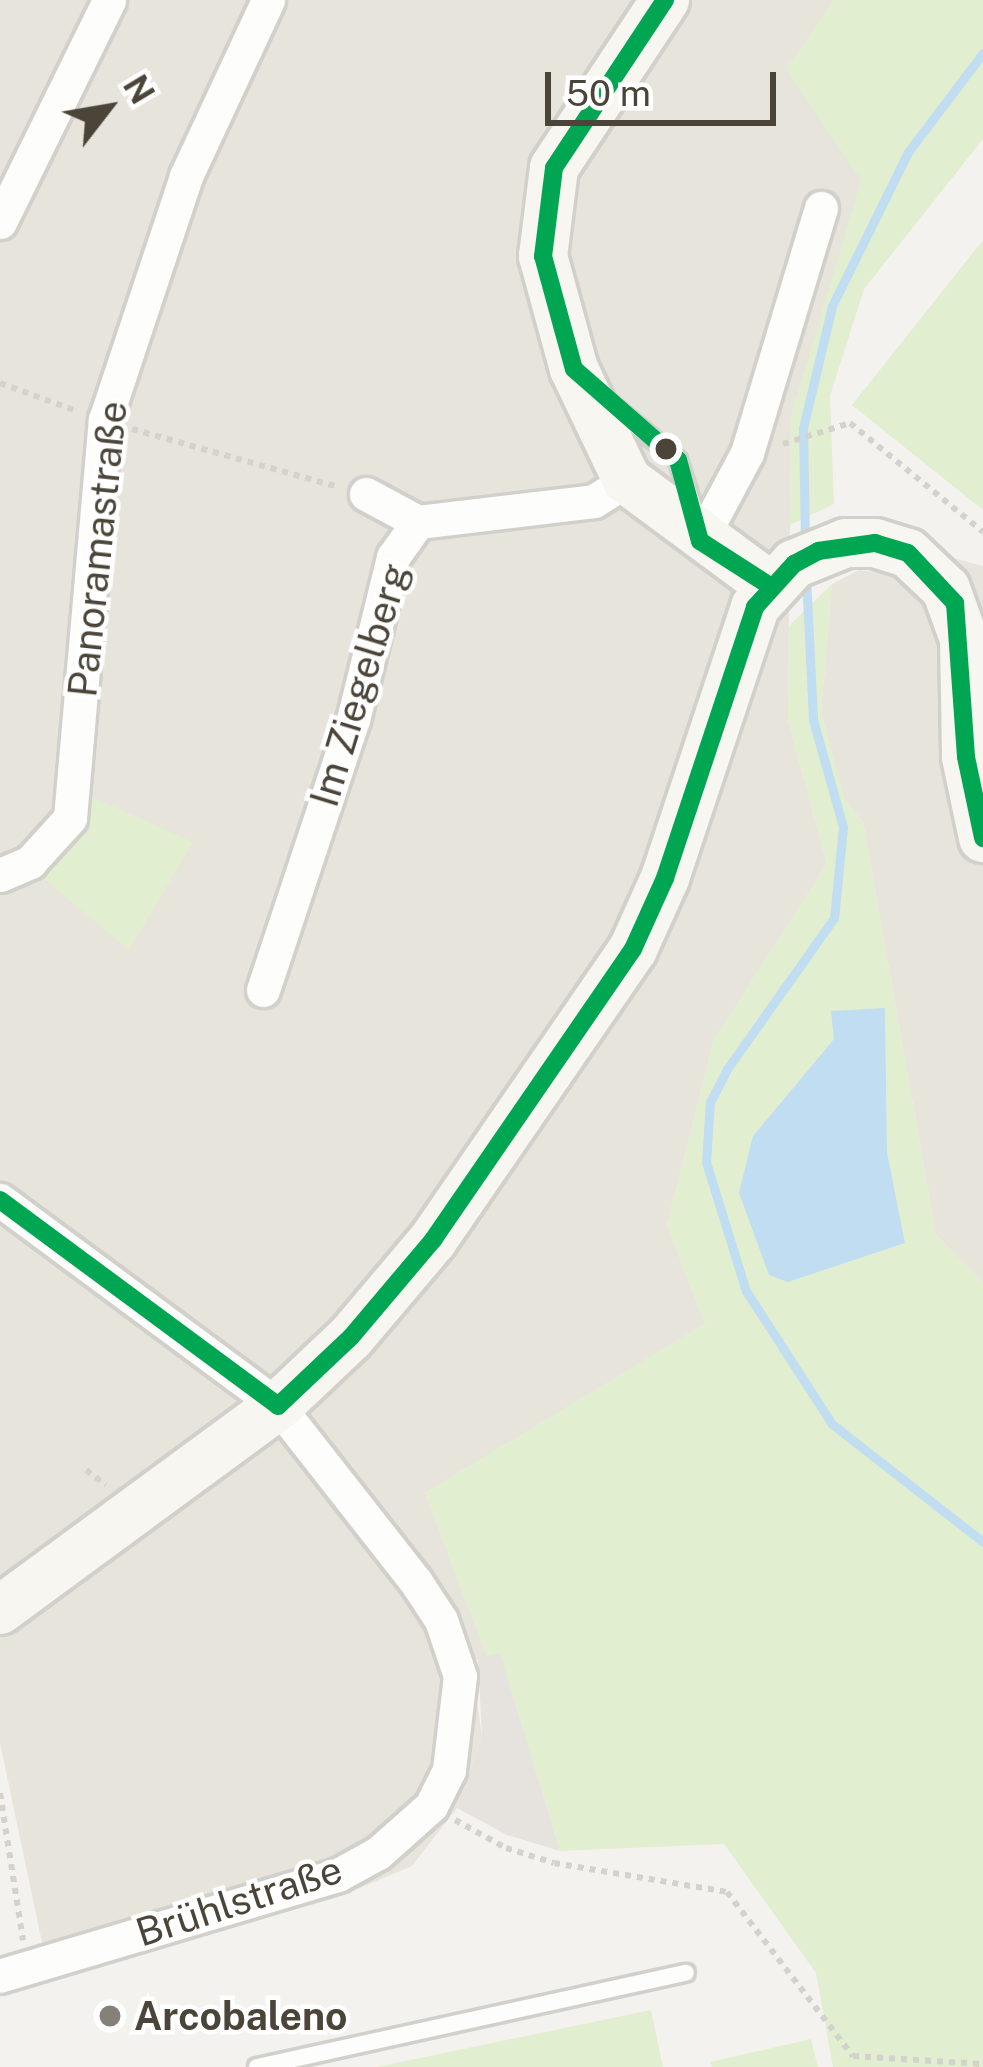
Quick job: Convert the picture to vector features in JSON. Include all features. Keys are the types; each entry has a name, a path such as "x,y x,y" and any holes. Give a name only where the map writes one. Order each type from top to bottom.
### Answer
{"main road":[{"path":"664,0 572,134 544,205 543,256 574,369 628,480 766,592"},
{"path":"0,1610 278,1406 351,1337 433,1240 632,949 665,878 766,592 818,551 846,543 908,553 969,598 966,758 983,838"}],"street":[{"path":"0,222 109,0"},
{"name":"Panoramastraße","path":"0,875 31,862 70,818 105,420 186,176 268,0"},
{"path":"700,541 747,453 821,208"},
{"name":"Im Ziegelberg","path":"263,990 353,720 393,557 418,522 593,501 628,480"},
{"path":"366,494 418,522"},
{"name":"Brühlstraße","path":"0,1200 278,1406 377,1528 454,1650 459,1724 431,1806 378,1853 338,1875 14,1972"}],"lane":[{"path":"574,369 678,460 700,541"},
{"path":"256,2067 686,1973"}],"path":[{"path":"0,383 105,420 366,494"},
{"path":"768,449 850,423 983,532"},
{"path":"0,1793 14,1972"},
{"path":"431,1806 506,1849 554,1863 727,1892 854,2056 983,2064"}],"shaded area":[{"path":"0,0 834,0 787,69 862,180 791,418 788,720 827,864 714,1040 667,1225 705,1324 425,1493 487,1656 471,1661 482,1736 457,1808 412,1866 336,1898 49,1976 0,1743"},
{"path":"923,550 983,566 983,1283 936,1235 863,822 844,799 821,712 832,584 859,570 888,574"},
{"path":"500,1653 560,1851 507,1835 457,1808 482,1736 478,1658"}],"green space":[{"path":"834,0 983,0 983,139 864,289 830,396 834,504 790,525 791,418 861,180 786,69"},
{"path":"983,240 983,510 852,405"},
{"path":"832,584 821,712 844,799 863,822 936,1235 983,1283 983,2067 833,2067 816,1973 724,1844 560,1851 500,1654 487,1656 425,1493 705,1324 667,1225 714,1040 827,864 788,720 789,626","holes":["885,1008 887,1152 905,1243 753,1136 834,1039"]},
{"path":"92,797 193,842 129,950 39,875 79,833"},
{"path":"651,2010 663,2067 377,2067"},
{"path":"811,2039 818,2067 712,2067 710,2062"}],"water":[{"path":"885,1008 887,1152 905,1243 788,1282 769,1275 739,1193 753,1136 834,1039 831,1011"}],"waterway":[{"path":"805,541 803,428 832,306 908,152 983,53"},
{"path":"806,576 813,720 843,827 834,918 727,1069 710,1102 706,1162 746,1291 832,1424 983,1542"}],"transit line":[{"path":"665,0 554,168 543,256 574,369 678,460 700,541 770,586"},
{"path":"0,1200 278,1406 351,1337 433,1240 633,949 665,878 755,607 794,564 818,551 875,543 908,553 955,603 966,757 983,838"}],"place":[{"name":"Arcobaleno","path":"110,2016"}]}
